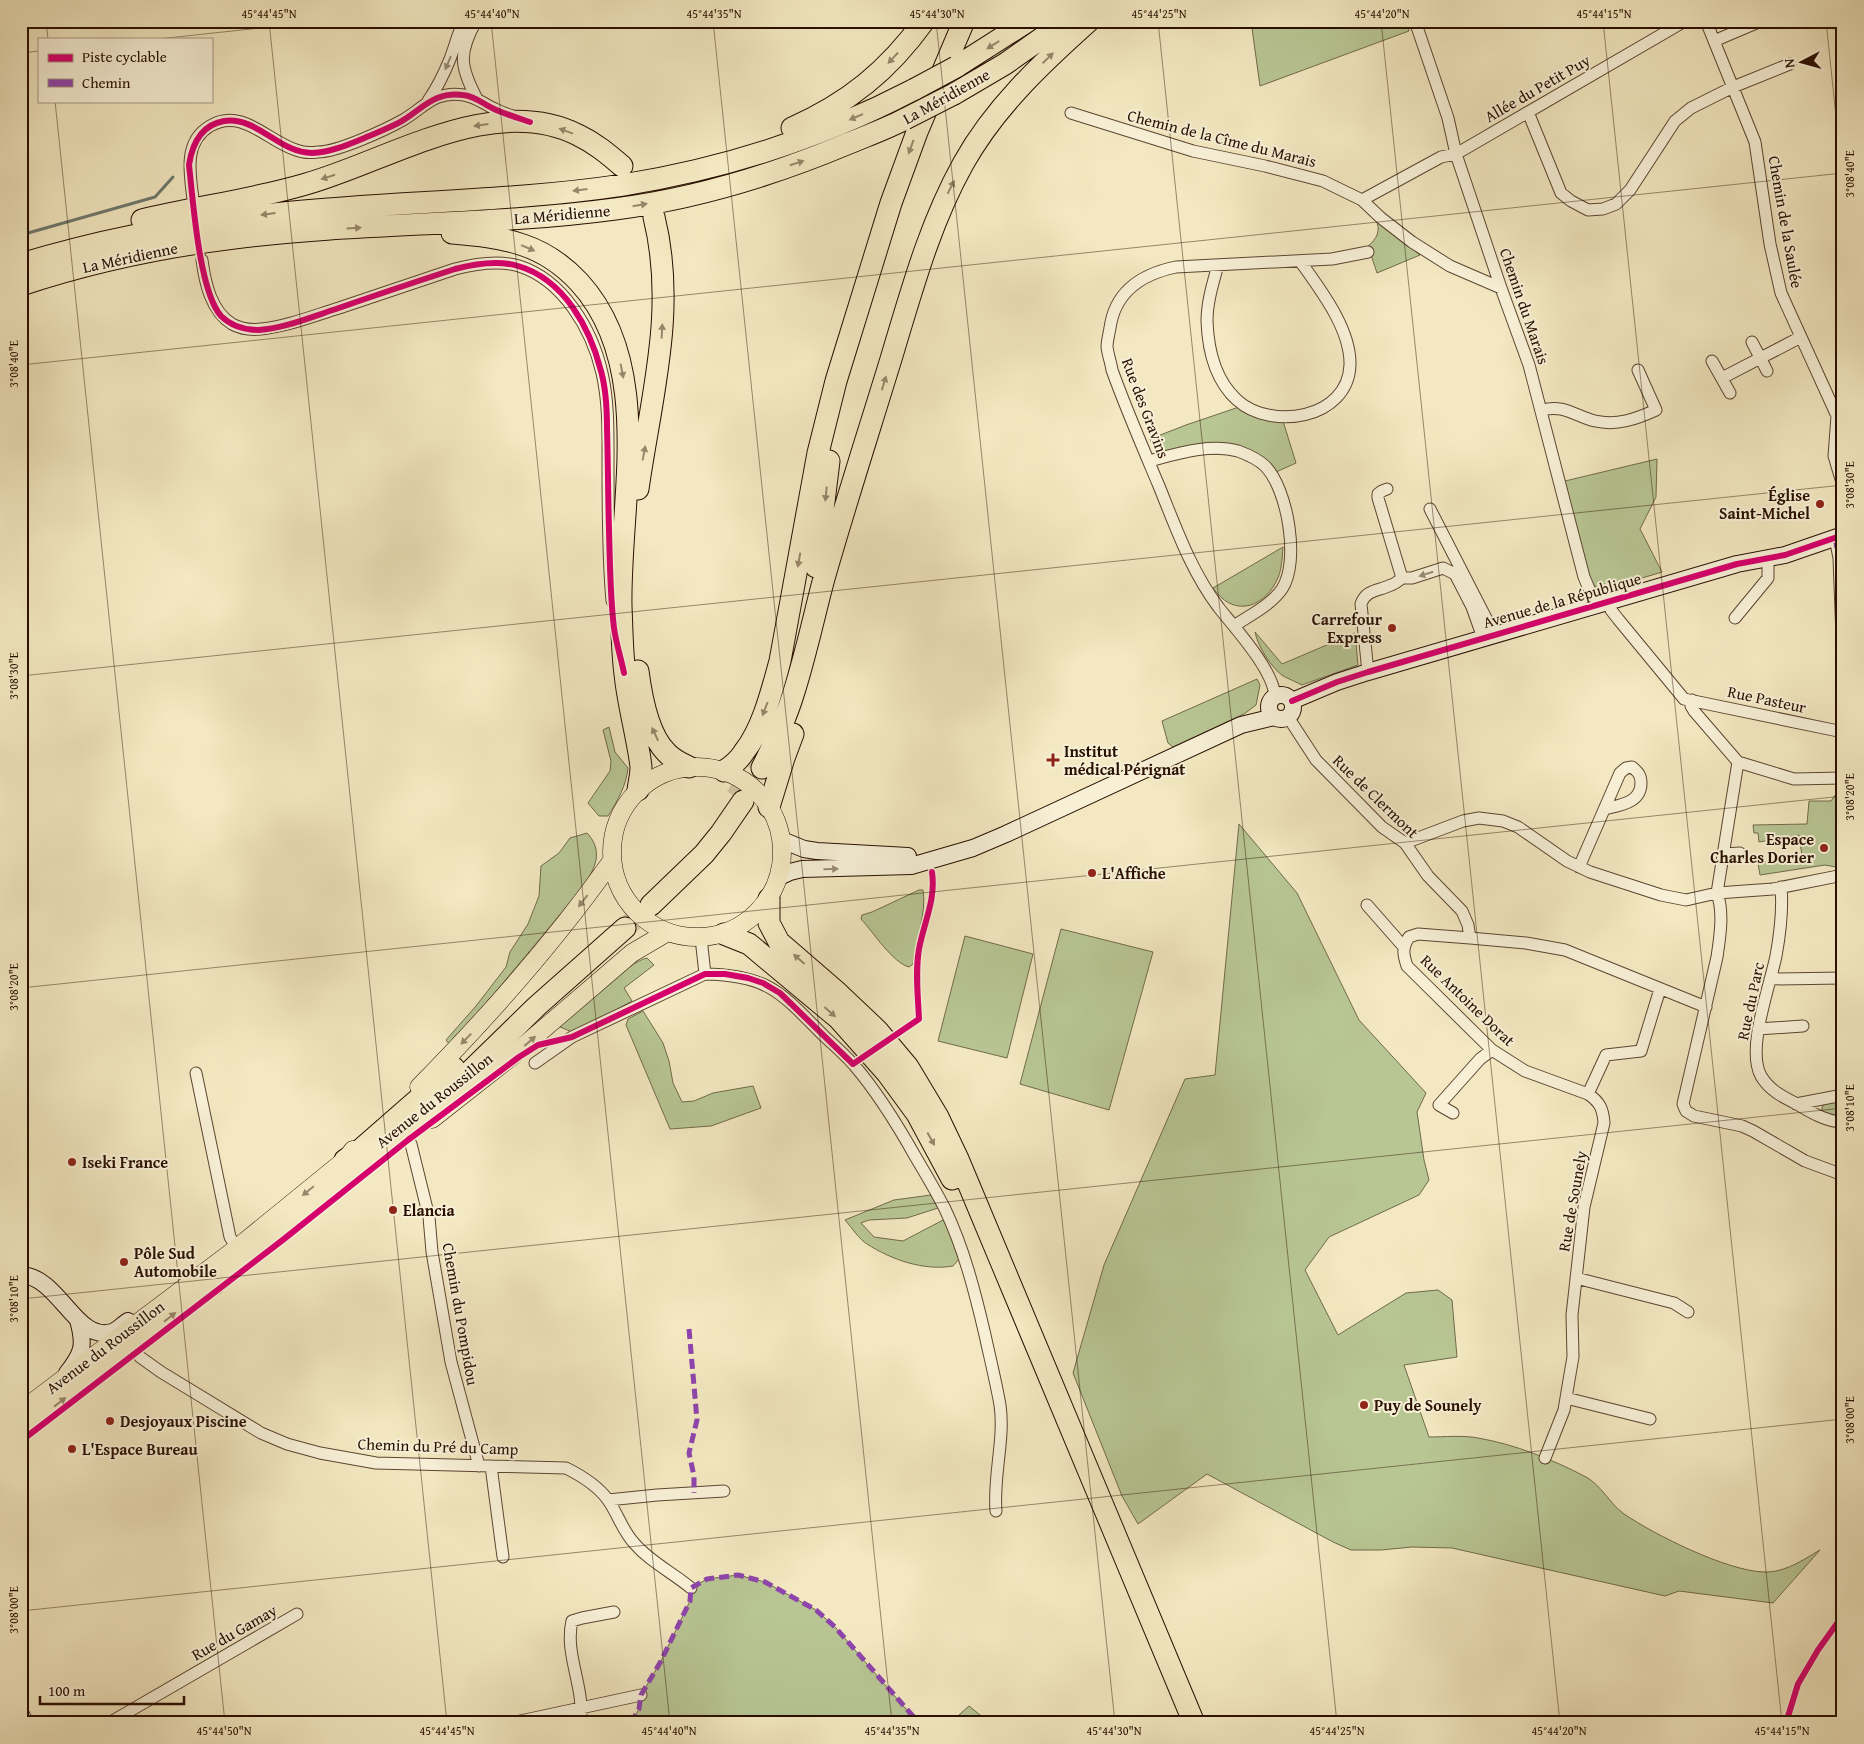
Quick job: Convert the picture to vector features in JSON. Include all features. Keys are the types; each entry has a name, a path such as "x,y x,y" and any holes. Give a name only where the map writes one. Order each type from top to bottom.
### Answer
{"highway":[{"path":"696,170 814,118 852,96 890,62 924,21"},
{"path":"724,771 745,752 756,732 775,677 787,628 818,453 836,381 891,203 917,132 964,21"},
{"name":"La Méridienne","path":"21,264 133,235 212,221 284,212 545,194 624,185 696,170 803,138 853,118 956,67 1028,21"},
{"name":"La Méridienne","path":"21,285 128,256 184,245 292,232 548,216 616,209 661,201 747,180 814,158 894,125 954,94 1005,64 1066,21"},
{"path":"863,292 835,426 820,545 804,628 782,703 759,766 780,732 793,696 823,583 931,232 963,164 982,134 1006,102 1029,76 1089,21"},
{"path":"56,254 114,226 305,184 352,170 448,132 494,123 530,122 554,126 577,134 602,148 622,166"},
{"path":"654,217 663,267 661,343 634,515 630,553 631,612 639,681 649,721 656,738 665,751 675,760 689,767"},
{"path":"382,226 501,238 524,245 546,256 569,272 590,294 607,323 619,356 625,389 628,429 621,571 624,672 641,768 638,790"},
{"path":"770,808 784,758 812,680 830,616 866,460 870,430"},
{"path":"648,902 740,799"},
{"path":"769,899 769,923 779,942 877,1030 908,1067 938,1117 958,1158 1194,1723"},
{"path":"206,1280 217,1276 339,1185 397,1138 457,1084 622,925 359,1151 345,1160"},
{"path":"724,934 749,944 839,1019 887,1074 917,1114 944,1162 961,1198 1181,1723"}],"main road":[{"path":"689,767 707,767 724,771 750,785 770,808 782,840 779,877 769,899 751,919 724,934 701,938 666,933 647,923 622,896 611,862 614,830 624,806 638,790 659,775 689,767"},
{"name":"Avenue du Roussillon","path":"21,1432 132,1347 206,1280 236,1248 345,1160 477,1027 559,933 611,862"},
{"name":"Avenue du Roussillon","path":"21,1411 206,1280 273,1242 512,1056 632,953 666,933"}],"street":[{"path":"428,102 436,90 451,58 464,21"},
{"path":"476,21 468,36 463,55 469,84 477,99"},
{"name":"Chemin du Marais","path":"1415,21 1448,118 1456,154 1529,365 1584,577 1602,603 1611,610 1688,700 1694,711 1738,762"},
{"name":"Allée du Petit Puy","path":"1456,154 1685,21"},
{"name":"Chemin de la Saulée","path":"1706,21 1755,142 1770,244 1781,293 1836,416 1834,456 1843,486"},
{"path":"1714,40 1761,21"},
{"path":"1528,112 1562,193 1571,202 1588,210 1603,209 1616,204 1630,190 1675,121 1691,108 1790,64"},
{"path":"193,199 189,165 192,148 198,137 209,127 223,121 236,120 252,126 281,144 309,153 336,149 394,125 405,120 428,102 442,96 463,94 477,99 494,109 530,122"},
{"name":"Chemin de la Cîme du Marais","path":"1071,113 1193,151 1265,166 1323,181 1362,200 1381,218 1412,242 1450,266 1501,288"},
{"path":"1362,200 1441,157 1456,154"},
{"name":"Rue des Gravins","path":"1277,709 1275,691 1269,678 1249,645 1205,589 1179,538 1112,370 1107,346 1110,322 1117,304 1128,289 1143,278 1158,271 1176,267 1332,259 1368,252"},
{"path":"202,260 210,297 221,315 232,324 246,329 260,330 296,322 473,264 496,263 518,266 542,276 561,292 578,316 592,342 602,372 606,407 611,589 614,630 624,672"},
{"path":"1218,265 1211,288 1207,319 1209,344 1215,367 1226,388 1238,401 1250,409 1281,418 1314,413 1326,406 1338,395 1346,381 1350,367 1344,334 1323,294 1300,261"},
{"path":"1722,378 1801,337"},
{"path":"1752,342 1767,371"},
{"path":"1712,361 1730,393"},
{"path":"1542,410 1553,407 1594,421 1610,424 1626,422 1642,416 1656,410 1638,370"},
{"path":"1148,461 1194,451 1223,448 1240,452 1265,466 1273,478 1286,512 1289,528 1290,554 1288,572 1282,588 1272,600 1234,626"},
{"path":"1387,489 1382,490 1378,494 1378,498 1402,578"},
{"path":"1430,509 1489,624 1488,636"},
{"path":"1839,537 1843,663"},
{"name":"Avenue de la République","path":"1277,709 1294,708 1292,701 1337,682 1368,672 1737,564 1784,555 1839,537"},
{"path":"1735,618 1768,578 1768,558"},
{"path":"1368,672 1361,604 1363,597 1368,593 1393,585 1402,578 1412,578 1443,568 1455,574 1488,636"},
{"name":"Rue Pasteur","path":"1688,700 1843,732"},
{"path":"779,877 802,869 911,866 973,848 1277,709"},
{"name":"Rue de Clermont","path":"1277,709 1316,760 1382,827 1405,843 1428,876 1462,911 1468,925 1470,938"},
{"path":"1843,778 1794,779 1738,762 1717,894 1720,904 1720,939 1683,1104 1686,1111 1694,1116 1747,1128 1805,1161 1843,1175"},
{"path":"1579,867 1605,809"},
{"path":"1405,843 1479,818 1503,821 1518,827 1579,867 1590,872 1661,895 1686,900 1717,894 1781,887 1843,875"},
{"path":"782,840 804,849 817,851 911,856 930,860"},
{"path":"1723,854 1740,853"},
{"name":"Rue du Parc","path":"1781,887 1782,898 1776,955 1758,1029 1756,1050 1761,1075 1777,1094 1826,1118 1843,1122"},
{"path":"1366,905 1403,946"},
{"name":"Rue Antoine Dorat","path":"1470,938 1418,934 1409,937 1403,946 1407,966 1492,1050 1525,1071 1588,1094"},
{"path":"701,938 705,974"},
{"path":"1470,938 1526,943 1565,950 1706,1008"},
{"path":"535,1063 572,1037 705,974 748,978 763,983 780,993 794,1006 853,1064 884,1103 945,1209 966,1261 1000,1408 1001,1431 995,1481 996,1511"},
{"path":"1770,979 1843,978"},
{"path":"1588,1094 1606,1055 1641,1051 1660,989"},
{"path":"1758,1029 1803,1026"},
{"path":"1453,1113 1440,1105 1480,1059 1492,1050"},
{"path":"196,1073 230,1237 236,1248"},
{"name":"Rue de Sounely","path":"1546,1458 1564,1410 1573,1357 1572,1315 1584,1207 1604,1122 1603,1111 1598,1100 1588,1094"},
{"path":"1796,1104 1843,1095"},
{"name":"Chemin du Pompidou","path":"407,1138 411,1144 429,1217 432,1252 451,1362 485,1466 503,1556"},
{"path":"21,1275 37,1278 52,1289 78,1320 91,1329 102,1333 113,1332 161,1297 206,1280"},
{"path":"1576,1278 1674,1303 1688,1312"},
{"path":"58,1383 78,1359 82,1346 82,1334 78,1320"},
{"name":"Chemin du Pré du Camp","path":"132,1347 140,1357 154,1367 260,1433 287,1444 334,1456 376,1463 566,1468 580,1475 596,1487 608,1500 633,1542 655,1564 691,1588"},
{"path":"1566,1398 1650,1419"},
{"path":"608,1500 724,1491"},
{"path":"580,1723 582,1708 569,1634 572,1621 614,1612"},
{"name":"Rue du Gamay","path":"109,1723 296,1614"},
{"path":"511,1723 641,1696"},
{"path":"21,1709 28,1723"}],"green space":[{"path":"1251,21 1406,21 1409,31 1260,86"},
{"path":"1376,220 1420,255 1377,273 1368,246 1377,234"},
{"path":"1239,407 1265,420 1283,421 1296,463 1276,472 1257,455 1164,453 1155,448 1150,439 1186,425"},
{"path":"1657,459 1656,497 1640,529 1662,572 1599,591 1588,578 1565,481"},
{"path":"1283,547 1281,569 1276,582 1262,599 1254,604 1237,606 1229,603 1213,588"},
{"path":"1255,632 1282,664 1355,633 1358,665 1302,685 1283,676 1274,667 1262,650"},
{"path":"1257,679 1260,685 1256,705 1244,714 1173,747 1168,743 1162,721"},
{"path":"609,727 615,752 628,768 623,787 612,810 608,816 599,816 588,803 610,771 611,761 603,730"},
{"path":"1843,784 1843,873 1836,867 1825,865 1760,875 1758,863 1802,856 1799,835 1759,842 1758,833 1754,833 1753,825 1807,824 1809,801 1831,801"},
{"path":"1239,824 1297,893 1359,1020 1426,1093 1417,1112 1429,1180 1419,1195 1329,1237 1305,1270 1338,1335 1406,1293 1438,1290 1452,1300 1457,1357 1404,1365 1429,1437 1460,1436 1478,1438 1520,1448 1547,1459 1591,1480 1619,1510 1654,1532 1712,1559 1731,1565 1749,1570 1771,1572 1793,1565 1820,1550 1773,1603 1679,1591 1665,1596 1452,1548 1412,1547 1351,1550 1207,1474 1138,1524 1122,1496 1073,1373 1104,1265 1185,1079 1215,1075"},
{"path":"587,833 595,845 596,860 594,868 584,885 450,1045 446,1040 476,1006 506,967 510,952 528,924 539,896 541,866 559,853 570,838"},
{"path":"919,890 923,890 924,899 922,918 913,964 909,967 896,960 861,919 862,915"},
{"path":"1061,929 1153,952 1109,1110 1020,1084"},
{"path":"965,936 1033,954 1007,1058 938,1041"},
{"path":"647,958 654,965 624,988 632,1001 572,1032 558,1026 615,977 638,961"},
{"path":"643,1011 663,1043 673,1083 682,1102 694,1101 713,1093 753,1086 761,1108 711,1126 670,1129 626,1025 628,1019"},
{"path":"1843,1101 1843,1118 1825,1113 1822,1110 1825,1104"},
{"path":"931,1195 938,1208 907,1218 869,1220 861,1223 874,1237 903,1241 945,1219 959,1259 953,1266 931,1267 909,1263 887,1255 864,1242 845,1220 894,1200"},
{"path":"738,1575 765,1582 816,1610 835,1627 905,1708 925,1723 631,1723 639,1709 641,1695 661,1661 690,1601 691,1588 707,1579"},
{"path":"969,1706 990,1723 950,1723"}],"waterway":[{"path":"21,235 155,197 173,177"}],"tunnel":[{"path":"736,797 757,763"},
{"path":"625,928 651,905"}],"marked path":[{"path":"1841,481 1843,486"},
{"path":"1835,538 1839,558"},
{"path":"689,1329 697,1420 689,1453 694,1476 694,1493"},
{"path":"631,1723 639,1709 641,1695 661,1661 690,1601 691,1588 707,1579 738,1575 765,1582 816,1610 835,1627 919,1723"}],"cycle path":[{"path":"530,122 498,111 471,97 463,95 445,96 431,101 397,124 374,134 336,149 312,153 289,147 247,124 236,121 216,123 204,131 195,143 189,165 198,244 207,287 213,304 225,319 234,325 249,329 269,329 288,325 455,269 478,264 502,263 518,266 534,272 562,294 573,307 590,338 604,385 607,414 610,579 615,634 624,673"},
{"path":"1292,701 1337,682 1368,672 1737,564 1785,555 1843,535"},
{"path":"21,1441 284,1239 408,1140 519,1057 538,1045 572,1037 705,974 725,974 763,983 780,993 853,1064 919,1019 917,966 921,939 931,902 932,872"},
{"path":"1786,1723 1798,1684 1818,1650 1843,1615"}],"place":[{"name":"Église Saint-Michel","path":"1820,504"},
{"name":"Carrefour Express","path":"1392,628"},
{"name":"Institut médical Pérignat","path":"1053,760"},
{"name":"Espace Charles Dorier","path":"1824,848"},
{"name":"L'Affiche","path":"1092,873"},
{"name":"Iseki France","path":"72,1162"},
{"name":"Elancia","path":"393,1210"},
{"name":"Pôle Sud Automobile","path":"124,1262"},
{"name":"Puy de Sounely","path":"1364,1405"},
{"name":"Desjoyaux Piscine","path":"110,1421"},
{"name":"L'Espace Bureau","path":"72,1449"}]}
